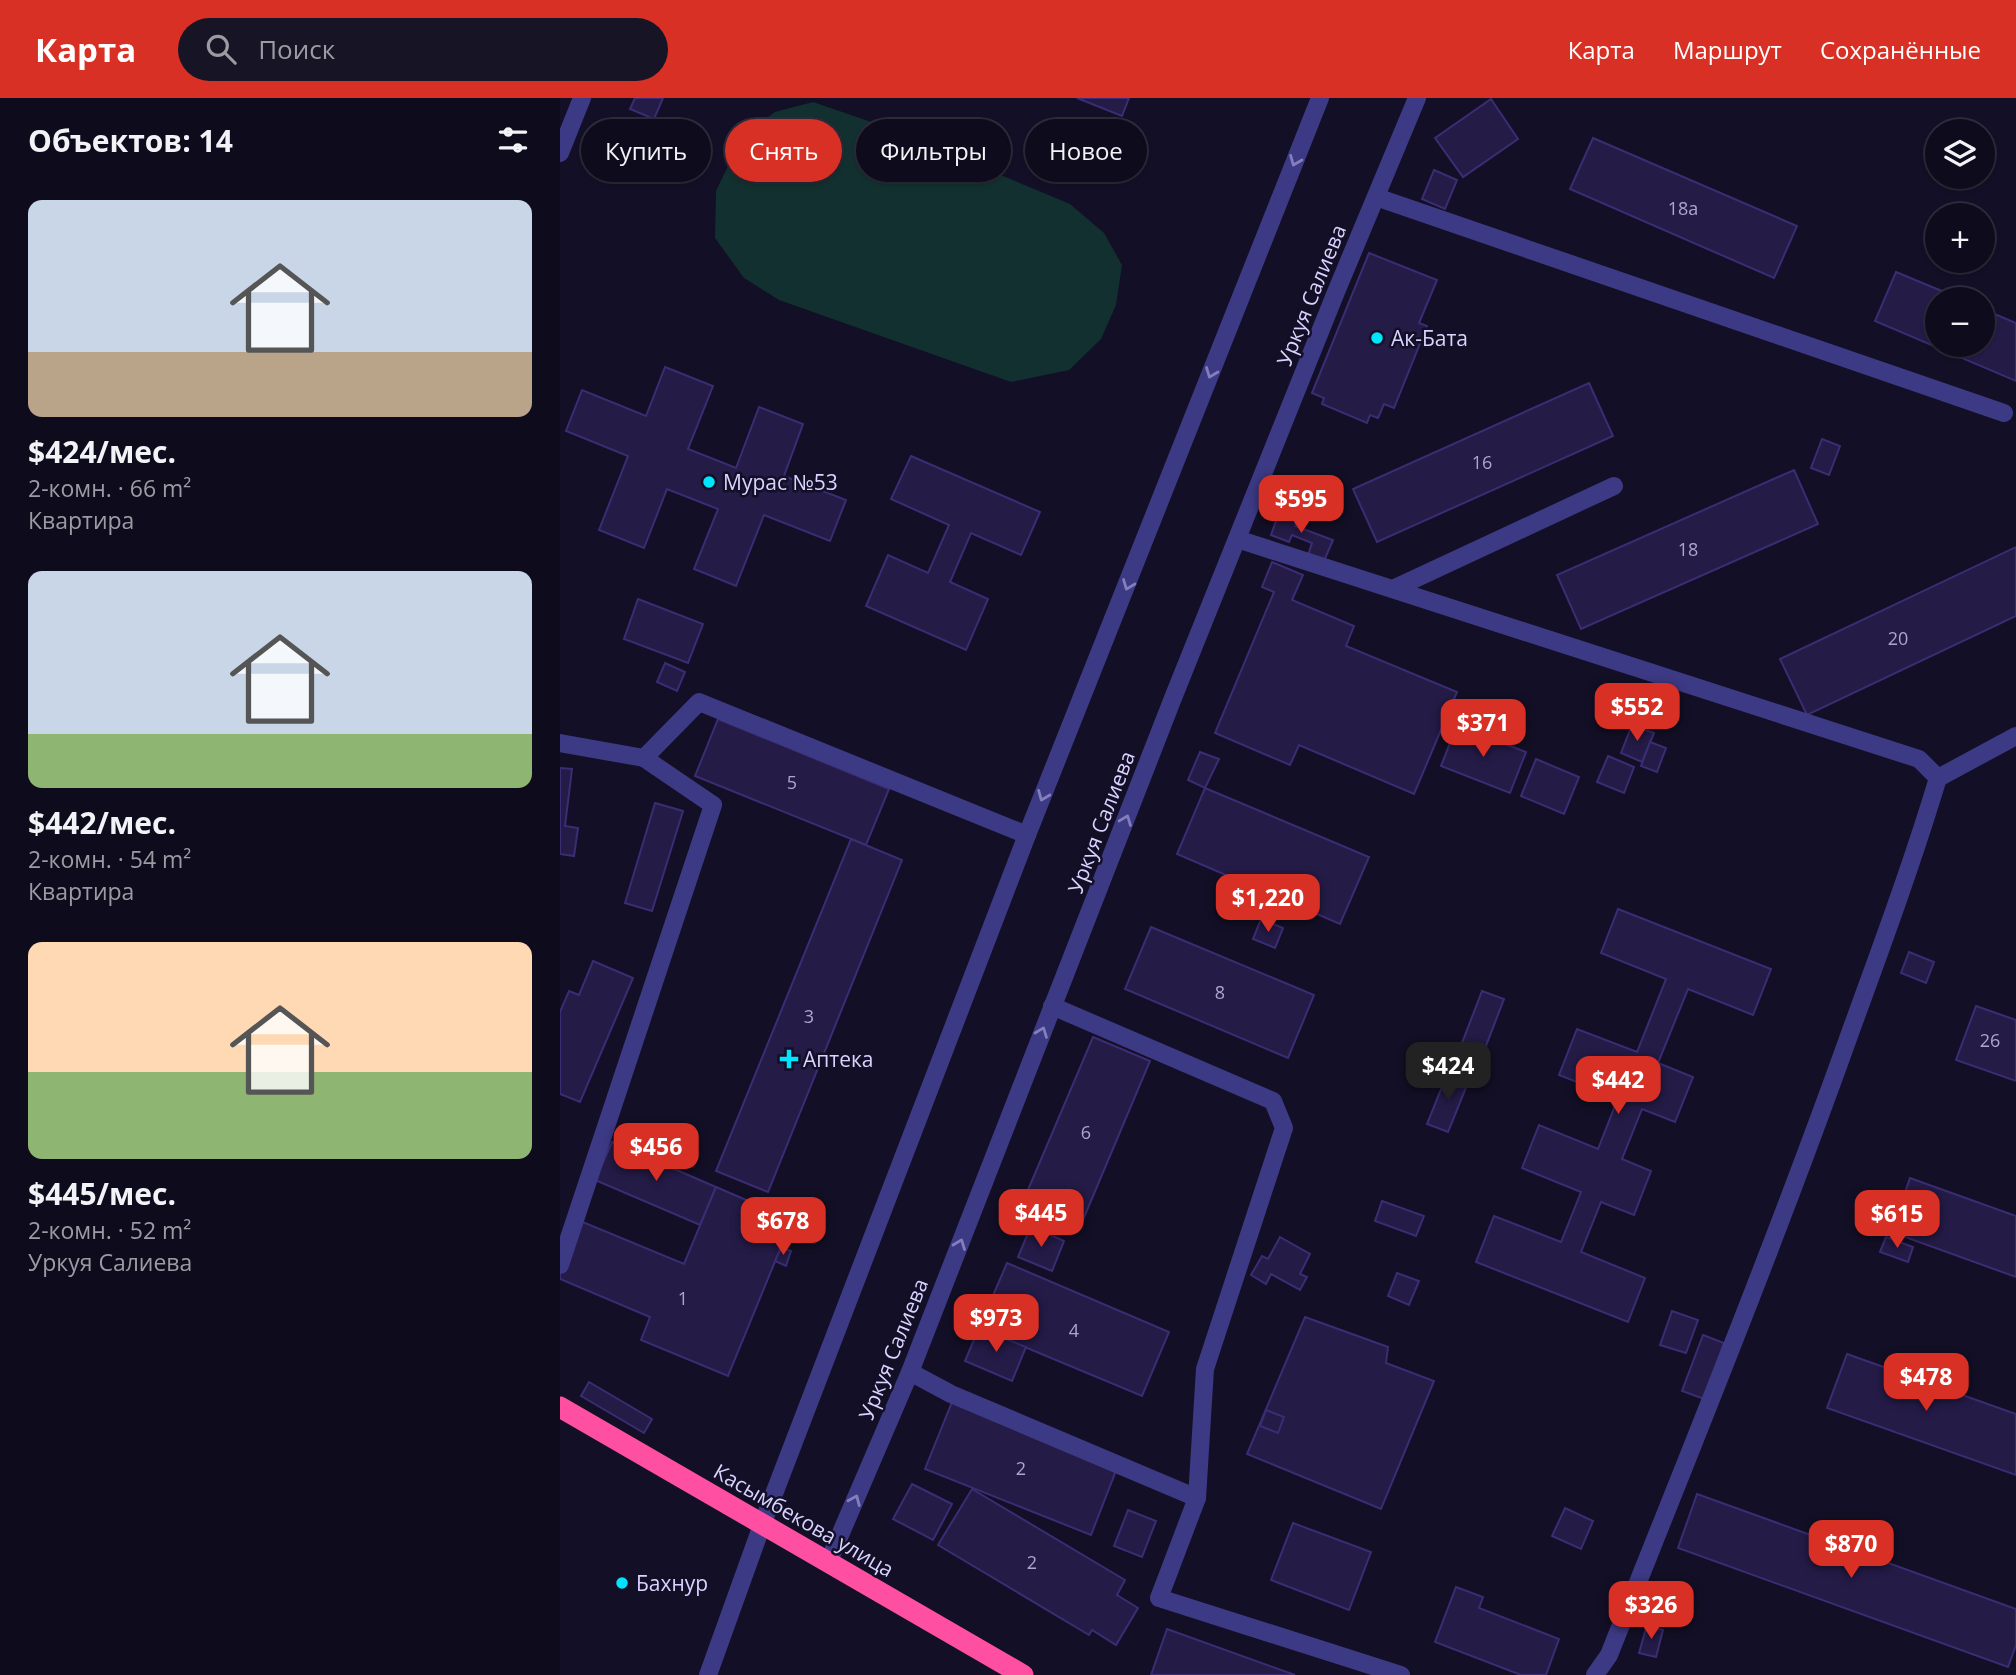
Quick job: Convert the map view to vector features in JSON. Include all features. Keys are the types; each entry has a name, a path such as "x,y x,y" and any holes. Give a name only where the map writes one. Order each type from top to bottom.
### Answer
{"highway":[{"name":"Касымбекова улица","path":"560,1407 1023,1675"}],"street":[{"path":"560,153 582,98"},
{"path":"708,1675 762,1525 1027,835 1320,98"},
{"name":"Уркуя Салиева","path":"828,1563 910,1372 1237,539 1417,98"},
{"path":"1376,197 2004,412"},
{"path":"1393,589 1614,486"},
{"path":"1237,539 1919,759 1938,778"},
{"path":"644,758 699,702 1027,835"},
{"path":"1595,1675 1609,1656 1750,1303 1896,904 1938,778 2016,736"},
{"path":"560,744 644,758 713,805 560,1265"},
{"path":"1052,1006 1273,1101 1284,1128 1205,1369 1196,1498 1159,1598 1401,1675"},
{"path":"910,1372 950,1394 1196,1498"}],"green space":[{"path":"813,102 863,119 856,119 856,182 1011,182 1011,179 1070,204 1104,233 1122,265 1116,305 1101,339 1069,370 1011,382 779,300 744,278 715,238 716,191 725,172 725,182 842,182 842,119 765,119 775,112"}],"building":[{"path":"635,98 663,98 654,119 630,109"},
{"path":"1077,98 1129,98 1122,116"},
{"path":"1491,99 1518,139 1463,177 1435,138"},
{"path":"1593,138 1797,226 1774,278 1570,189"},
{"path":"1434,170 1457,180 1445,209 1422,199"},
{"path":"1369,253 1437,280 1419,323 1427,326 1394,408 1384,404 1378,418 1370,415 1367,423 1322,404 1324,398 1312,393"},
{"path":"1896,272 1932,287 1925,287 1925,342 1875,321"},
{"path":"1995,314 2016,323 2016,381 1960,357 1995,357"},
{"name":"Мурас №53","path":"665,367 713,386 688,449 736,468 759,407 803,424 784,476 846,500 830,541 764,515 736,586 694,569 718,509 667,489 644,548 599,530 628,456 566,431 582,390 646,416"},
{"path":"1589,383 1613,436 1377,542 1353,489"},
{"path":"1822,439 1840,446 1829,475 1811,468"},
{"path":"911,456 1040,512 1021,555 971,533 950,582 988,599 966,650 866,606 888,555 928,573 949,525 891,499"},
{"path":"1794,470 1818,524 1581,629 1557,575"},
{"path":"1280,510 1299,517 1295,526 1333,540 1324,561 1308,555 1312,543 1292,535 1289,542 1271,535"},
{"path":"2016,547 2016,616 1807,715 1780,659"},
{"path":"1272,562 1303,575 1292,600 1354,626 1346,646 1457,692 1414,794 1299,745 1290,765 1215,733 1274,592 1262,587"},
{"path":"638,599 703,624 688,663 624,639"},
{"path":"665,663 685,672 677,691 657,682"},
{"path":"718,719 889,789 866,845 695,776"},
{"path":"1457,725 1526,752 1510,793 1441,766"},
{"path":"1632,725 1654,733 1642,762 1621,753"},
{"path":"1650,742 1666,748 1657,772 1641,766"},
{"path":"1200,752 1219,759 1205,788 1188,780"},
{"path":"1608,756 1634,767 1624,793 1597,782"},
{"path":"1536,759 1579,777 1564,814 1521,796"},
{"path":"560,768 572,769 565,826 578,828 574,856 560,854"},
{"path":"1205,788 1369,857 1340,924 1177,854"},
{"path":"655,803 683,811 652,911 625,903"},
{"path":"851,839 902,860 768,1192 716,1171"},
{"path":"1618,909 1771,969 1753,1015 1688,989 1658,1063 1693,1077 1675,1122 1642,1109 1622,1159 1651,1171 1634,1215 1601,1202 1581,1252 1645,1278 1628,1322 1476,1262 1494,1216 1561,1242 1581,1192 1522,1168 1539,1125 1598,1149 1618,1098 1559,1075 1577,1029 1637,1052 1666,979 1601,953"},
{"path":"1261,919 1283,928 1275,948 1253,939"},
{"path":"1151,927 1314,995 1288,1058 1125,989"},
{"path":"1909,952 1934,962 1926,983 1901,973"},
{"path":"593,961 633,978 580,1102 560,1094 560,1012 569,991 579,995"},
{"path":"1482,991 1504,999 1484,1051 1462,1043"},
{"path":"1976,1006 2016,1020 2016,1081 1956,1060"},
{"path":"1093,1037 1150,1061 1080,1227 1022,1204"},
{"path":"1448,1072 1469,1080 1448,1132 1427,1124"},
{"path":"612,1142 716,1187 700,1225 595,1180"},
{"path":"1910,1178 2016,1216 2016,1277 1891,1232"},
{"path":"716,1187 772,1211 776,1200 797,1208 728,1376 641,1340 650,1317 560,1279 560,1264 578,1220 684,1264"},
{"path":"1382,1201 1424,1216 1416,1236 1375,1221"},
{"path":"1031,1226 1064,1241 1052,1271 1018,1257"},
{"path":"1280,1237 1310,1254 1300,1274 1307,1277 1300,1290 1271,1274 1266,1284 1251,1275 1262,1256 1268,1259"},
{"path":"1886,1237 1913,1247 1908,1262 1880,1252"},
{"path":"781,1248 791,1251 786,1266 775,1261"},
{"path":"1007,1263 1169,1332 1142,1396 979,1328"},
{"path":"1397,1273 1419,1281 1409,1305 1388,1296"},
{"path":"1672,1311 1698,1320 1686,1353 1660,1345"},
{"path":"1305,1317 1388,1347 1386,1363 1434,1381 1381,1509 1247,1454"},
{"path":"979,1328 1026,1347 1012,1381 965,1361"},
{"path":"1703,1335 1724,1343 1704,1399 1682,1391"},
{"path":"1847,1354 2016,1414 2016,1475 1827,1408"},
{"path":"589,1382 652,1419 644,1433 581,1396"},
{"path":"952,1402 1117,1468 1091,1535 925,1469"},
{"path":"1266,1410 1284,1417 1278,1433 1260,1426"},
{"path":"912,1484 952,1504 933,1540 893,1519"},
{"path":"972,1489 1125,1580 1117,1595 1138,1608 1116,1645 1092,1630 1089,1635 938,1545"},
{"path":"1697,1494 2016,1609 2016,1645 2008,1667 1678,1548"},
{"path":"1565,1508 1593,1521 1581,1549 1552,1536"},
{"path":"1128,1510 1156,1521 1142,1557 1114,1546"},
{"path":"1293,1523 1371,1552 1349,1610 1271,1580"},
{"path":"1456,1587 1483,1597 1479,1608 1559,1639 1546,1675 1521,1675 1435,1642"},
{"path":"1647,1625 1663,1630 1656,1657 1639,1653"},
{"path":"1167,1629 1295,1675 1151,1675"}],"place":[{"name":"Ак-Бата","path":"1377,338"},
{"name":"Мурас №53","path":"709,482"},
{"name":"Аптека","path":"789,1059"},
{"name":"Бахнур","path":"622,1583"}]}
